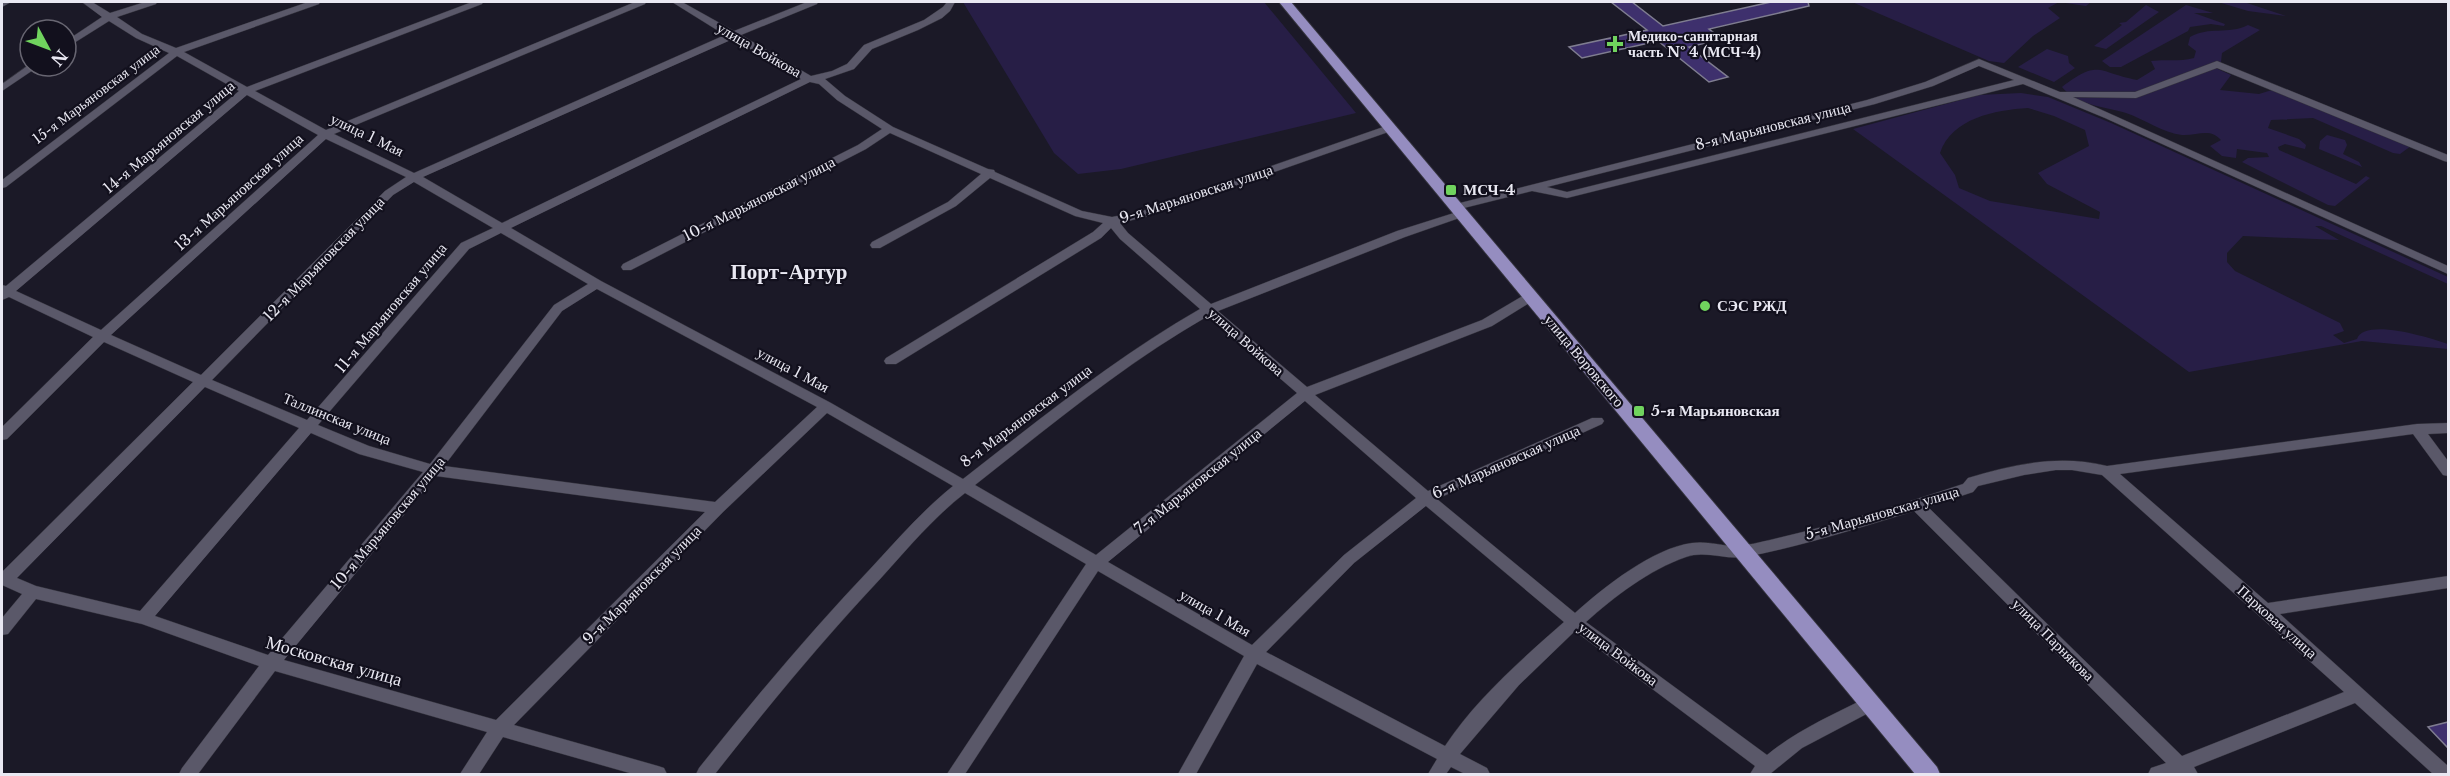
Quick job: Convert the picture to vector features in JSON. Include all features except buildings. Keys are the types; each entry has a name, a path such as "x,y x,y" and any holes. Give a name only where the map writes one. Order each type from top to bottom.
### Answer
{"main road":[{"name":"улица Воровского","path":"1286,2 1929,774"}],"street":[{"path":"2,4 6,2"},
{"name":"улица 1 Мая","path":"86,2 139,36 176,52 325,134 414,177 597,284 826,406 1095,564 1254,654 1481,774"},
{"path":"78,37 108,17 153,2"},
{"name":"15-я Марьяновская улица","path":"2,185 176,52 316,2"},
{"name":"14-я Марьяновская улица","path":"3,292 245,91 479,2"},
{"name":"13-я Марьяновская улица","path":"2,435 103,335 325,134 642,2"},
{"name":"улица Войкова","path":"676,2 809,79 828,85 841,98 889,129 990,172 1079,214 1112,221 1124,236 1426,498 1575,622 1763,770"},
{"name":"12-я Марьяновская улица","path":"4,579 206,380 389,193 414,177 733,35 814,2"},
{"name":"11-я Марьяновская улица","path":"143,618 310,428 465,246 809,79 836,74 856,64 868,47 938,16 949,8 951,2"},
{"name":"8-я Марьяновская улица","path":"705,774 765,697 837,614 938,506 961,486 1161,337 1209,310 1459,210 1531,188 1870,102 1929,84 1979,62 2023,81"},
{"path":"2053,93 2136,95 2217,64 2448,159"},
{"name":"11-я Марьяновская улица","path":"828,85 836,74"},
{"path":"2,88 18,77"},
{"path":"2023,81 2448,270"},
{"name":"8-я Марьяновская улица","path":"1531,188 1567,195 2023,81"},
{"name":"9-я Марьяновская улица","path":"891,361 1097,235 1112,221 1145,214 1390,128"},
{"name":"10-я Марьяновская улица","path":"627,267 862,147 889,129"},
{"path":"876,244 952,204 990,172"},
{"name":"10-я Марьяновская улица","path":"188,774 271,663 433,470 558,309 597,284"},
{"name":"Таллинская улица","path":"3,292 103,335 147,357 206,380 364,450 433,470 718,508"},
{"name":"7-я Марьяновская улица","path":"956,774 1095,564 1306,393 1487,323 1530,297"},
{"name":"9-я Марьяновская улица","path":"469,774 499,729 718,508 826,406"},
{"name":"6-я Марьяновская улица","path":"1187,774 1254,654 1349,559 1426,498 1597,421"},
{"name":"5-я Марьяновская улица","path":"1437,774 1473,721 1575,622 1632,575 1686,550 1710,548 1742,552 1917,505 1968,488 1973,482 2057,462 2085,464 2107,471 2417,429 2448,428"},
{"path":"2417,429 2448,471"},
{"name":"Парковая улица","path":"2107,471 2265,610 2445,774"},
{"name":"улица Парнякова","path":"1917,505 2185,770"},
{"name":"Московская улица","path":"4,579 33,592 143,618 271,663 658,774"},
{"path":"2265,610 2448,582"},
{"path":"2,629 33,592"},
{"path":"2157,774 2185,770 2356,695"},
{"path":"1763,770 1814,733 1870,704"}],"shaded area":[{"path":"963,2 1264,2 1356,113 1121,169 1078,174 1054,153"},
{"path":"1852,2 2059,2 2048,8 2060,18 2033,36 2004,63 1989,61"},
{"path":"2059,2 2091,2 2086,6"},
{"path":"2218,2 2244,2 2286,16 2248,11"},
{"path":"2146,5 2159,12 2106,49 2094,46 2122,25 2119,23 2126,22"},
{"path":"2186,5 2213,13 2194,13 2225,24 2224,26 2211,24 2190,27 2188,31 2121,67 2110,67 2102,61"},
{"path":"2248,25 2260,30 2222,53 2221,62 2211,66 2231,75 2220,90 2259,94 2272,90 2411,146 2400,154 2393,153 2313,118 2271,120 2268,128 2299,139 2306,145 2305,149 2285,144 2278,147 2279,150 2356,184 2366,176 2370,178 2335,206 2328,205 2242,162 2248,158 2269,157 2267,153 2237,149 2236,158 2222,156 2210,146 2221,140 2217,136 2208,133 2182,135 2168,132 2126,113 2083,102 2062,87 2092,70 2106,71 2137,80 2155,69 2151,61 2194,58 2196,51 2188,45 2190,37 2204,32 2233,30"},
{"path":"2047,49 2068,56 2069,63 2075,68 2054,82 2018,67"},
{"path":"2021,93 2048,97 2111,123 2448,277 2448,284 2321,226 2315,226 2339,240 2243,236 2227,253 2227,262 2235,271 2340,323 2344,331 2333,335 2344,343 2357,339 2362,333 2384,329 2439,341 2448,344 2448,349 2362,341 2189,372 1853,129 1979,95","holes":["2028,108 2054,116 2085,130 2089,146 2038,173 2047,184 2100,212 2099,219 1990,201 1959,188 1955,175 1940,153 1954,131 1976,118 2002,111"]},
{"path":"2327,135 2345,140 2347,145 2343,154 2359,162 2362,167 2319,149 2320,141"}],"place":[{"name":"Медико-санитарная часть № 4 (МСЧ-4)","path":"1615,44"},
{"name":"МСЧ-4","path":"1451,190"},
{"name":"СЭС РЖД","path":"1705,306"},
{"name":"5-я Марьяновская","path":"1639,411"}],"district":[{"name":"Порт-Артур","path":"789,272"}]}
